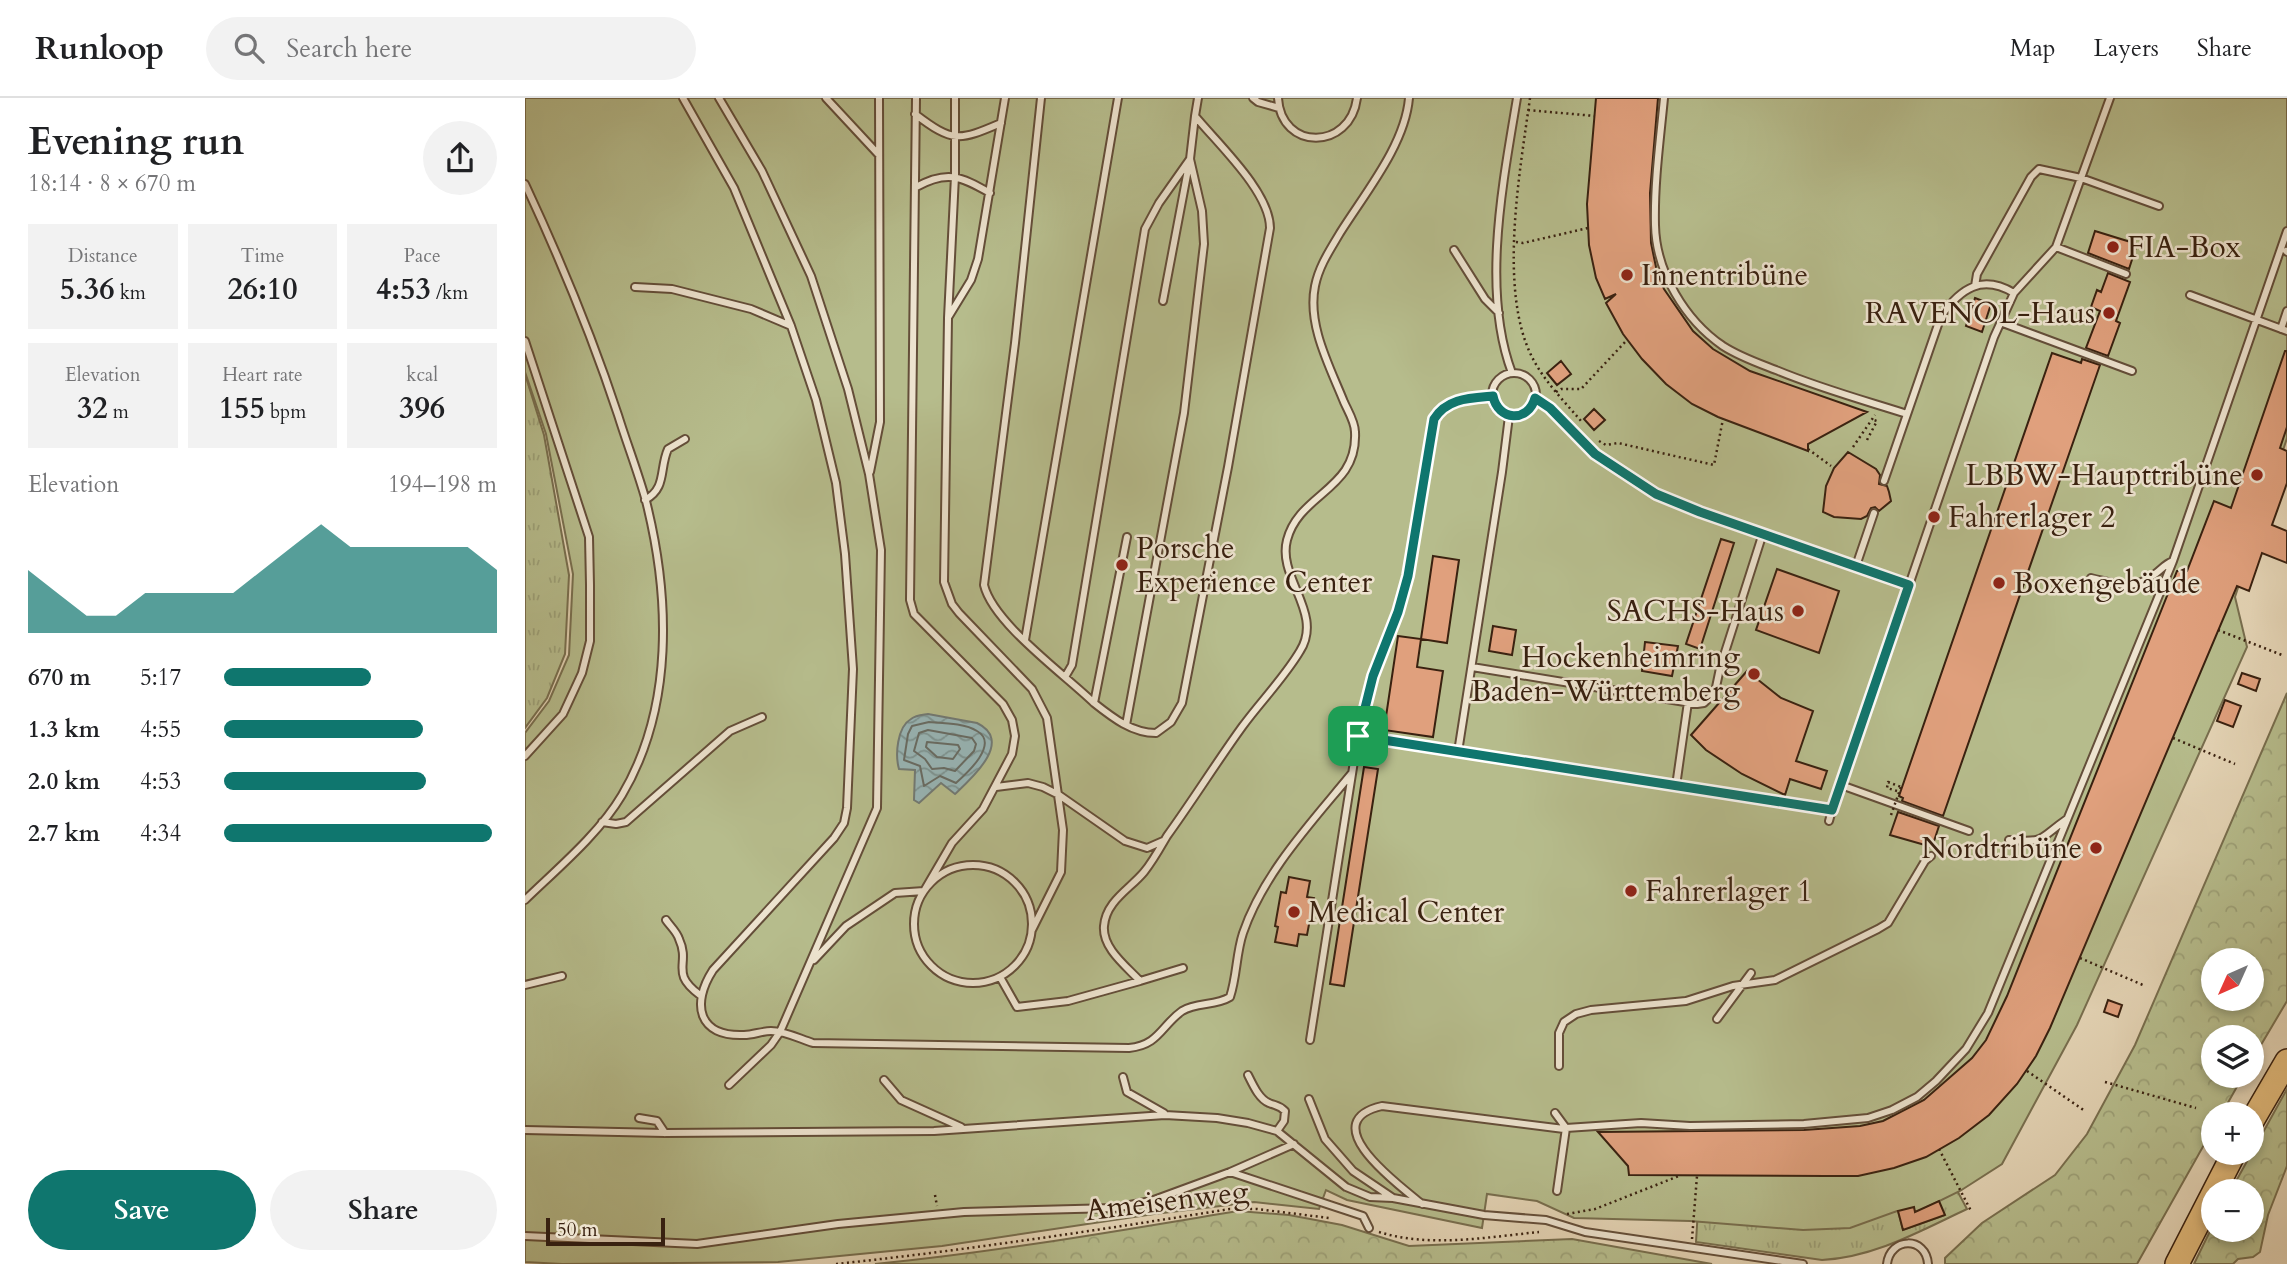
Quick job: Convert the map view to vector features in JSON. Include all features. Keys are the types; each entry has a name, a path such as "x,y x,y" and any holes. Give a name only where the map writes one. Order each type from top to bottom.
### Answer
{"highway":[{"path":"2263,1102 2287,1061"},
{"path":"2177,1264 2228,1165"}],"lane":[{"path":"683,98 734,188 791,326 816,400 836,483 845,554 853,669 847,808 844,823 834,838 713,970 700,995 702,1015 713,1027 722,1032 745,1035 780,1032 813,1043 1129,1048 1146,1045 1184,1010 1230,997 1240,942 1261,892 1281,862 1352,773"},
{"path":"719,98 762,171 811,276 848,390 869,474 881,550 877,808 780,1032 771,1045 729,1085"},
{"path":"826,98 879,155"},
{"path":"869,474 880,422 879,98"},
{"path":"916,98 909,584 911,600 914,614 1003,704 1012,720 1016,736 1013,754 996,788 983,809 952,843 924,891 916,909 914,928 918,947 929,963 944,975 962,982 982,983 1000,977 1016,965 1027,949 1032,930 1061,872 1063,830 1047,718 1040,703 1020,675 958,613 944,583 955,98"},
{"path":"948,318 975,269 1005,98"},
{"path":"1041,98 1015,342 984,584 991,604 1025,640 1094,703 1137,731 1156,733 1171,722 1182,704 1228,467 1270,228 1270,215 1254,185 1195,116"},
{"path":"1025,640 1118,98"},
{"path":"1163,302 1190,159 1198,98"},
{"path":"1253,98 1258,102 1279,107"},
{"path":"1278,98 1284,120 1293,130 1318,138 1330,136 1350,121 1357,98"},
{"path":"1140,981 1104,939 1105,917 1112,904 1145,871 1242,727 1301,650 1308,632 1306,614 1287,562 1286,542 1293,525 1305,508 1336,483 1347,467 1354,449 1356,429 1319,336 1314,310 1315,288 1328,253 1397,142 1405,122 1409,98"},
{"path":"1512,373 1506,357 1499,313 1501,211 1517,98"},
{"path":"1664,98 1655,227 1662,262 1680,302 1722,345 1744,358 1846,396 1907,414"},
{"path":"1829,821 2000,322 2014,293 2056,247 2110,98"},
{"path":"915,114 935,129 962,138 1001,124"},
{"path":"1065,677 1072,665 1145,229 1159,203 1190,159"},
{"path":"1126,725 1184,413 1203,257 1203,219 1190,159"},
{"path":"1975,286 1977,274 2035,171 2046,169 2081,178 2159,206"},
{"path":"916,187 933,178 955,176 967,179 990,193"},
{"path":"525,184 556,252 601,366 645,499 657,555 663,611 663,656 656,709 626,787 602,822 525,900"},
{"path":"1424,1205 1367,1156 1356,1137 1357,1124 1363,1113 1371,1108 1382,1106 1565,1129 1641,1123 1703,1125 1842,1122 1892,1111 1917,1097 1966,1049 1988,1013 2173,561 2287,231"},
{"path":"2056,247 2126,274"},
{"path":"1454,250 1485,299 1499,313"},
{"path":"1884,481 1941,316 1953,301 1975,286 1995,284 2014,293"},
{"path":"635,287 672,289 751,309 791,326"},
{"path":"2190,295 2284,330 2287,310"},
{"path":"2000,322 2132,371"},
{"path":"525,341 589,537 590,585 590,641 582,673 563,714 525,756"},
{"path":"1512,373 1520,374 1532,382 1535,398 1530,410 1524,414 1509,416 1498,409 1493,396 1496,383 1506,374 1512,373"},
{"path":"1310,1040 1358,736 1373,676 1398,612 1408,576 1434,419 1439,411 1451,403 1465,398 1493,396"},
{"path":"1535,398 1550,408 1595,454 1656,494 1909,585"},
{"path":"1458,752 1509,416"},
{"path":"645,499 654,495 659,488 669,449 685,439"},
{"path":"1856,566 1874,513"},
{"path":"1472,667 1704,703 1715,692 1720,668 1763,533"},
{"path":"1094,703 1127,537"},
{"path":"2091,578 2125,586 2135,585 2173,561"},
{"path":"1676,786 1688,702"},
{"path":"602,822 626,822 730,731 762,717"},
{"path":"1358,736 1832,810"},
{"path":"996,788 1028,783 1043,787 1059,795 1125,841 1147,848 1164,841"},
{"path":"1841,785 1969,831"},
{"path":"2009,840 2035,842 2043,839 2069,818"},
{"path":"1559,1066 1559,1033 1564,1022 1576,1014 1591,1010 1686,1001 1733,986 1775,980 1888,923 1925,861 1931,856"},
{"path":"810,965 846,926 895,892 924,891 937,877 954,868 973,864 993,868 1010,877 1023,892 1031,910 1032,930"},
{"path":"666,920 680,939 682,975 687,985 700,995"},
{"path":"1000,977 1017,1007 1068,1001 1183,968"},
{"path":"1717,1018 1751,973"},
{"path":"525,985 562,976"},
{"path":"1248,1075 1259,1094 1285,1111 1285,1121 1277,1131"},
{"path":"1123,1077 1127,1092 1165,1115"},
{"path":"884,1080 901,1100 965,1128"},
{"path":"1309,1099 1325,1139 1353,1171 1393,1198"},
{"path":"1555,1113 1565,1129 1557,1191"},
{"path":"525,1130 665,1133 934,1131 1165,1115 1217,1118 1277,1131 1346,1187 1370,1197 1393,1198 1484,1215 1546,1220 1585,1232 1803,1264"},
{"path":"639,1118 657,1121 665,1133"},
{"path":"525,1236 697,1244 836,1224 964,1212 1114,1208 1151,1201 1230,1172 1294,1144"},
{"path":"1230,1172 1363,1216 1369,1228"},
{"path":"1887,1264 1891,1250 1908,1242 1915,1243 1924,1251 1928,1264"}],"path":[{"path":"1530,98 1518,176 1513,273 1521,328 1532,358 1588,430"},
{"path":"1528,110 1595,116"},
{"path":"1515,242 1523,243 1588,228"},
{"path":"1556,392 1561,389 1581,389 1627,340"},
{"path":"1596,439 1607,445 1618,443 1713,465 1723,419"},
{"path":"1867,440 1877,421 1874,420"},
{"path":"1808,449 1831,466"},
{"path":"2218,630 2282,655"},
{"path":"2172,738 2235,764"},
{"path":"1891,815 1901,787 1888,782 1887,788 1897,791"},
{"path":"2080,958 2143,985"},
{"path":"2027,1071 2085,1111"},
{"path":"2105,1082 2196,1108"},
{"path":"1939,1149 1971,1212"},
{"path":"1546,1220 1595,1209 1679,1176"},
{"path":"1691,1248 1697,1176"},
{"name":"Ameisenweg","path":"836,1264 997,1245 1230,1209 1257,1209 1332,1218"},
{"path":"1369,1228 1392,1236 1432,1240 1544,1231"}],"green space":[{"name":"Hockenheimring Baden-Württemberg","path":"525,98 2287,98 2287,438 2235,597 2247,647 2077,1025 2002,1164 1960,1191 1927,1207 1920,1215 1897,1211 1850,1228 1803,1230 1690,1221 1574,1218 1537,1201 1487,1194 1482,1228 1347,1200 1326,1190 1319,1209 1254,1202 942,1246 778,1262 525,1262 525,733 549,701 569,655 573,574 546,434 525,372"},
{"path":"525,374 544,435 569,575 565,654 547,698 525,728"},
{"path":"2287,693 2287,1001 2264,1040 2264,1025 2201,1025 2201,1088 2236,1088 2228,1102 2201,1102 2201,1150 2137,1264 1945,1264 1945,1258 1982,1223 2055,1175 2087,1134 2135,1045"},
{"path":"2287,1089 2287,1166 2268,1215 2264,1234 2264,1179 2237,1179 2245,1165 2264,1165 2264,1131"},
{"path":"1936,1151 1967,1209 1879,1248 1842,1258 1822,1260 1696,1242 1700,1176","holes":["1898,1211 1945,1215 1903,1230"]},
{"path":"1238,1211 1289,1215 1342,1225 1409,1246 1572,1239 1712,1264 875,1264 1012,1247"},
{"path":"2205,1242 2262,1242 2260,1252 2253,1257 2238,1259 2233,1264 2194,1264"}],"water":[{"path":"928,714 977,723 992,739 991,749 971,779 955,794 941,783 919,803 914,800 915,770 899,769 897,749 906,723 915,717"}],"building":[{"name":"Innentribüne","path":"1596,98 1658,98 1650,193 1651,243 1657,272 1664,289 1693,331 1713,349 1750,371 1867,412 1808,444 1808,451 1718,417 1692,404 1666,384 1642,359 1623,334 1606,303 1616,294 1605,299 1596,278 1589,245 1587,204"},
{"name":"FIA-Box","path":"2095,231 2137,244 2129,269 2088,253"},
{"name":"RAVENOL-Haus","path":"2108,273 2130,282 2116,321 2120,323 2108,356 2086,348 2100,311 2091,307 2097,290 2101,292"},
{"path":"1975,298 1991,304 1982,332 1966,326"},
{"name":"Nordtribüne","path":"2285,351 2287,427 2280,448 2287,451 2287,483 2272,525 2287,531 2287,563 2262,553 2249,591 2237,586 2050,1028 2036,1056 2017,1084 1989,1115 1959,1138 1926,1157 1894,1168 1858,1176 1629,1175 1628,1166 1598,1132 1804,1130 1860,1126 1883,1121 1924,1100 1972,1058 1986,1040 2007,996 2177,571 2187,571 2214,501 2231,508"},
{"name":"Boxengebäude","path":"2052,353 2081,363 2082,359 2100,365 1943,816 1902,801 1903,798 1899,796"},
{"path":"1561,361 1571,374 1557,385 1547,373"},
{"path":"1594,409 1605,420 1594,430 1584,419"},
{"path":"1848,452 1876,469 1880,475 1879,484 1887,486 1891,501 1879,511 1875,507 1871,508 1867,516 1861,519 1834,517 1823,512 1826,486 1834,468"},
{"path":"1721,539 1734,543 1700,649 1686,644"},
{"path":"1433,556 1459,560 1447,643 1421,639"},
{"name":"SACHS-Haus","path":"1777,569 1839,591 1819,653 1756,630"},
{"path":"1493,626 1516,630 1512,655 1489,651"},
{"path":"1398,636 1421,639 1417,667 1443,671 1433,737 1384,730"},
{"path":"1645,642 1678,646 1672,676 1642,671"},
{"path":"1747,671 1781,698 1813,711 1796,761 1827,771 1821,789 1790,779 1785,795 1742,774 1706,750 1691,735"},
{"path":"2242,673 2260,679 2256,691 2238,684"},
{"path":"2225,700 2241,706 2233,727 2217,721"},
{"path":"1364,767 1378,769 1344,986 1330,984"},
{"path":"1898,812 1939,826 1932,847 1890,835"},
{"name":"Medical Center","path":"1289,877 1310,881 1307,897 1314,898 1307,935 1299,934 1297,946 1275,942 1281,892 1286,893"},
{"path":"2108,1000 2122,1005 2118,1017 2104,1012"},
{"path":"1939,1201 1945,1215 1903,1230 1898,1211 1914,1207 1915,1212"}],"place":[{"name":"FIA-Box","path":"2113,247"},
{"name":"Innentribüne","path":"1627,275"},
{"name":"RAVENOL-Haus","path":"2109,313"},
{"name":"LBBW-Haupttribüne","path":"2257,475"},
{"name":"Fahrerlager 2","path":"1934,517"},
{"name":"Porsche Experience Center","path":"1122,565"},
{"name":"Boxengebäude","path":"1999,583"},
{"name":"SACHS-Haus","path":"1798,611"},
{"name":"Hockenheimring Baden-Württemberg","path":"1754,674"},
{"name":"Nordtribüne","path":"2096,848"},
{"name":"Fahrerlager 1","path":"1631,891"},
{"name":"Medical Center","path":"1294,912"}],"route":[{"path":"1493,396 1498,409 1509,416 1516,416 1530,410 1535,398 1550,408 1595,454 1656,494 1909,585 1832,810 1358,736 1369,688 1398,612 1408,576 1434,419 1439,411 1465,398 1493,396"}]}
